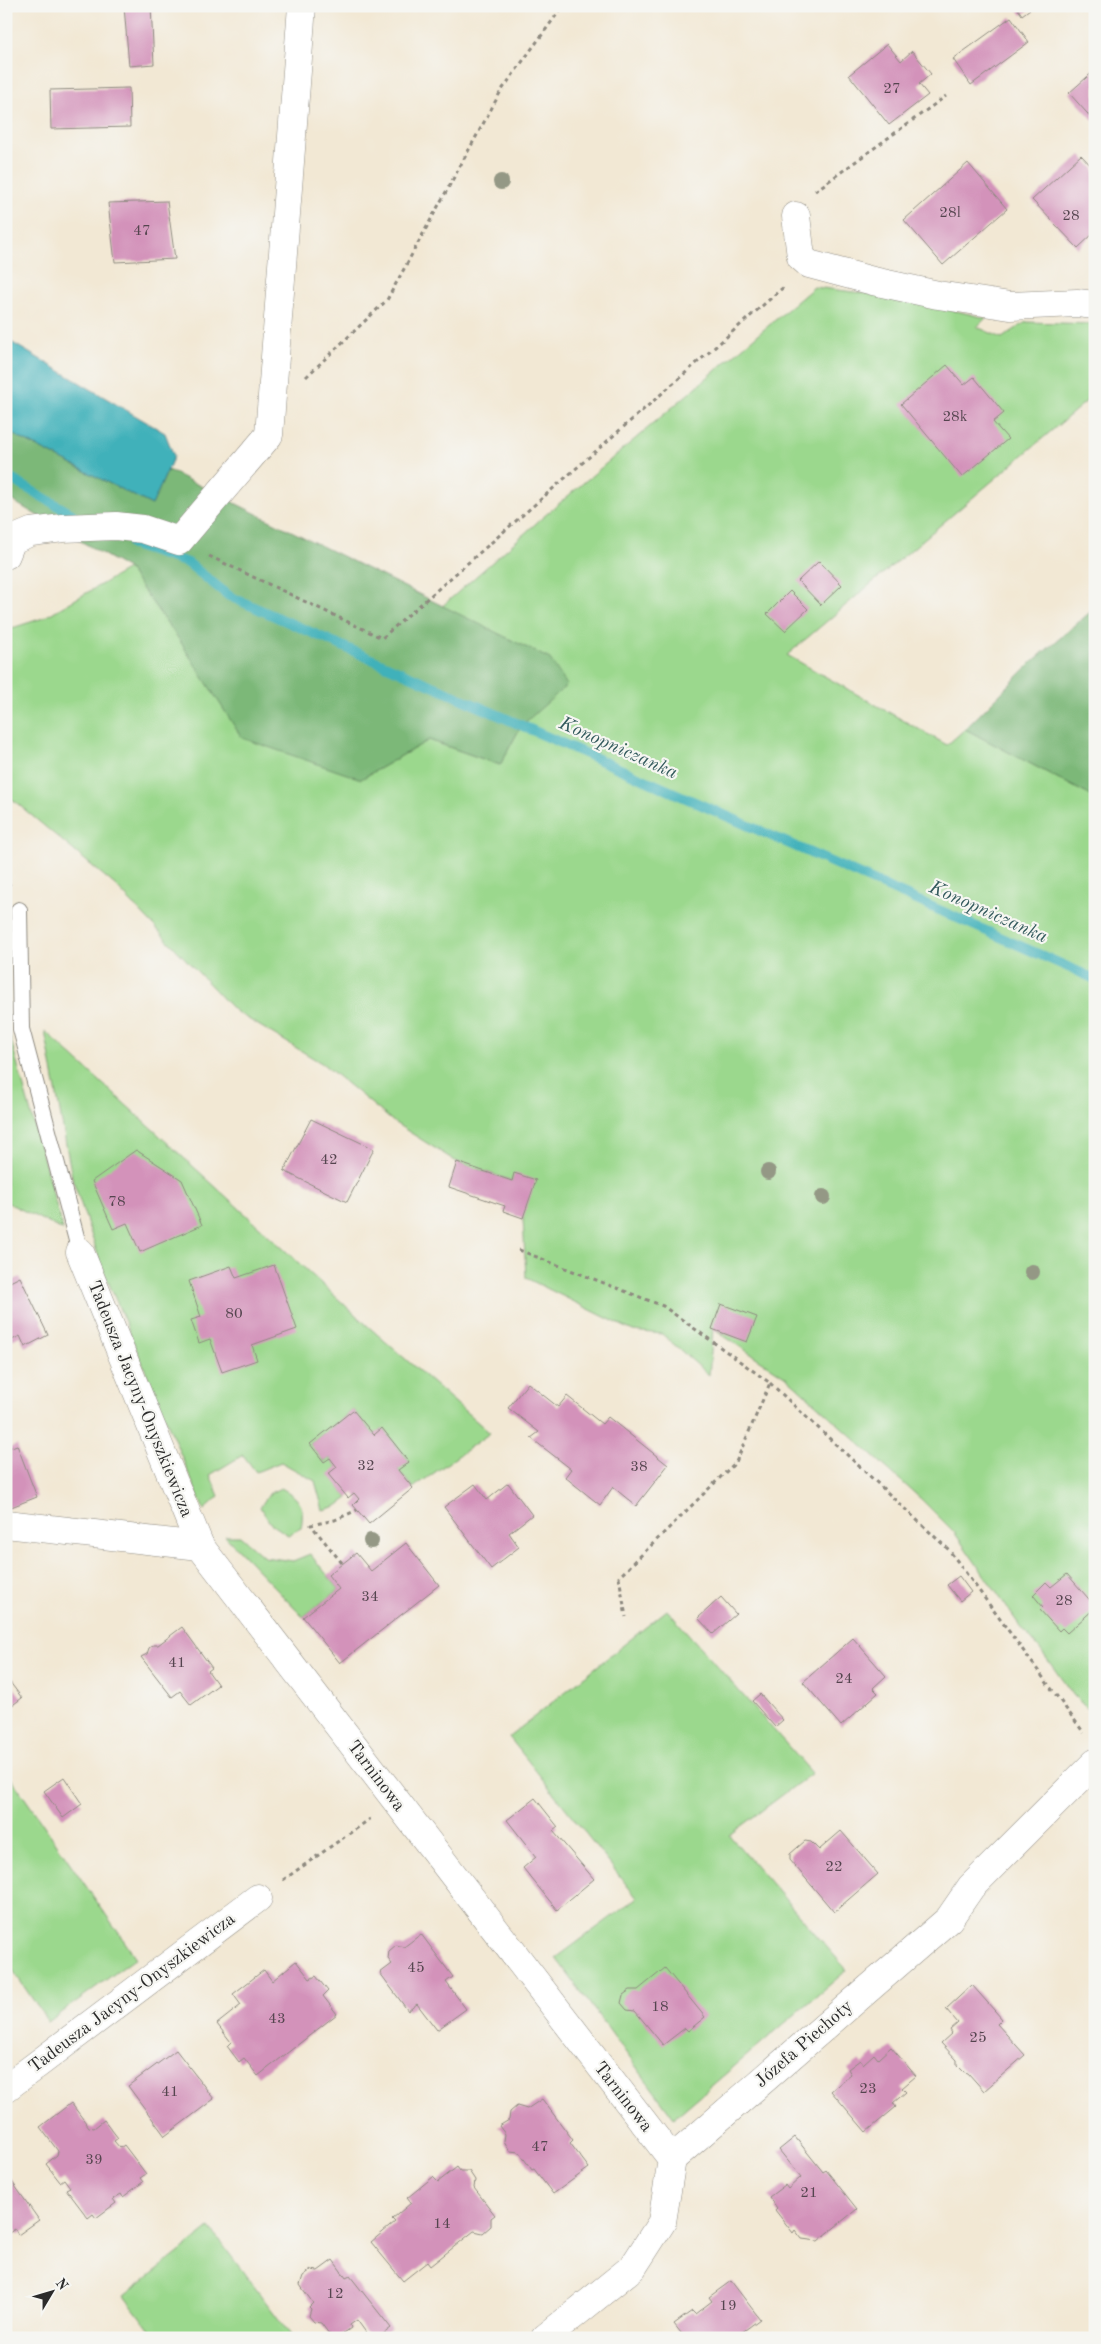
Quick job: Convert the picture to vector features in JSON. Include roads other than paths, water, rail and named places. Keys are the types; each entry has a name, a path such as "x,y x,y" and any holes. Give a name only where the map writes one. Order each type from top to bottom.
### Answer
{"street":[{"path":"8,542 30,532 63,528 116,526 143,529 178,541 270,435 302,6"},
{"path":"796,216 801,257 809,264 920,291 1010,306 1077,303 1095,305"},
{"name":"Tadeusza Jacyny-Onyszkiewicza","path":"80,1252 200,1546"},
{"path":"6,1524 200,1546"},
{"name":"Tarninowa","path":"200,1546 672,2159"},
{"name":"Józefa Piechoty","path":"672,2159 949,1919 971,1887 1092,1751"},
{"name":"Tadeusza Jacyny-Onyszkiewicza","path":"6,2088 258,1898"},
{"path":"545,2338 633,2267 662,2222 672,2159"}],"lane":[{"path":"19,910 22,1029 80,1252"}],"water":[{"path":"6,339 165,433 174,456 152,505 6,431"}],"waterway":[{"name":"Konopniczanka","path":"6,476 72,514"},
{"name":"Konopniczanka","path":"132,545 188,563 229,596 1095,979"}]}
